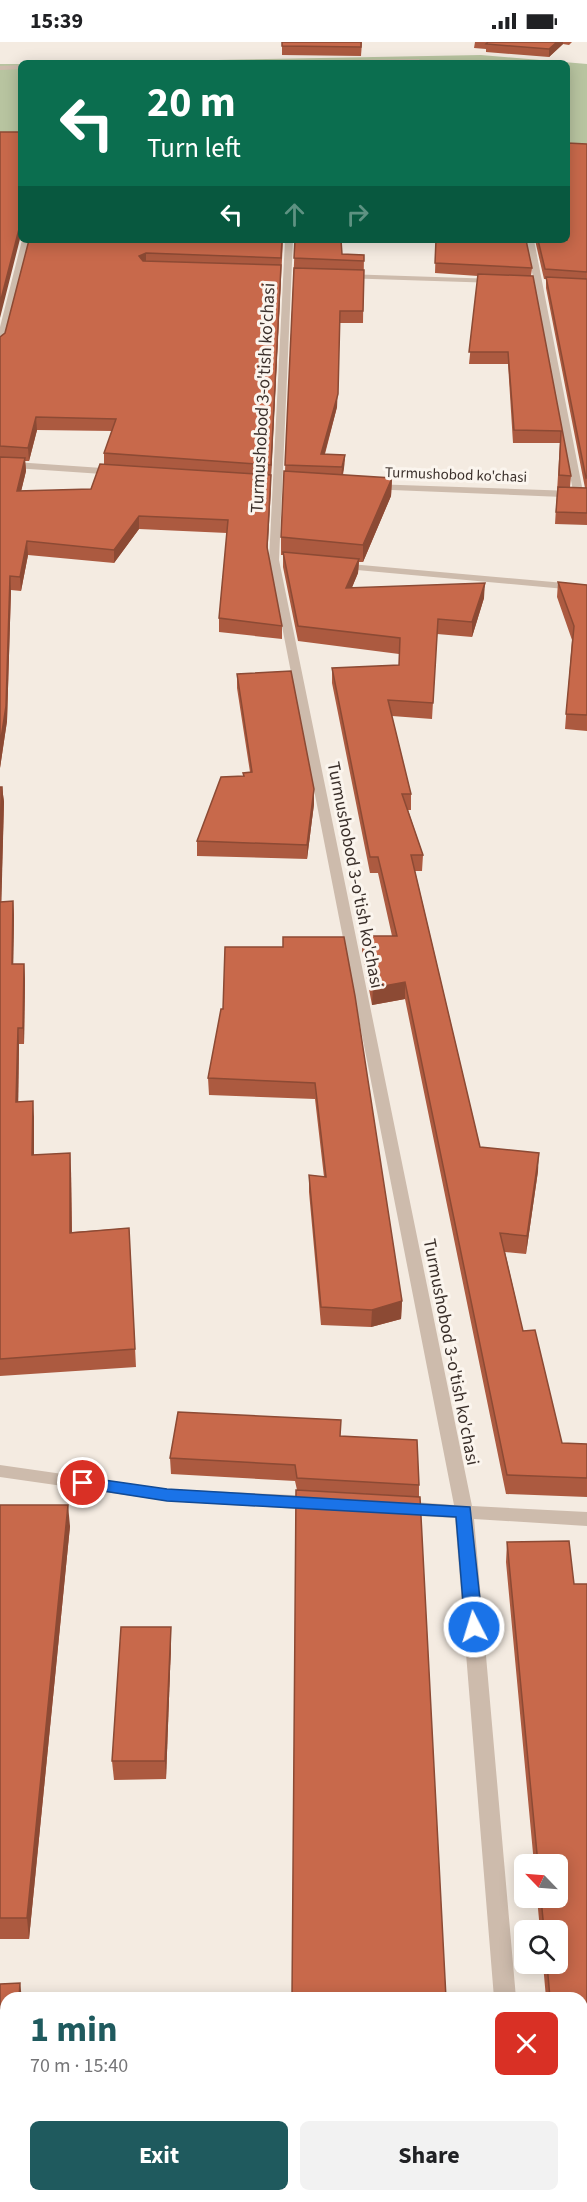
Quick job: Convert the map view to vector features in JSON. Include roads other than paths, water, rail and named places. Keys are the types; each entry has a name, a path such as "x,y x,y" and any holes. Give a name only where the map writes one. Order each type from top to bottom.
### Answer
{"street":[{"path":"0,68 18,67"},
{"path":"0,344 25,243"},
{"name":"Turmushobod 3-o'tish ko'chasi","path":"289,243 276,483 279,560 464,1511 504,1992"},
{"path":"531,243 543,283 583,495"},
{"path":"335,276 502,282"},
{"path":"526,282 543,283"},
{"path":"0,464 126,473"},
{"name":"Turmushobod ko'chasi","path":"357,486 583,495"},
{"path":"332,565 587,588"},
{"path":"0,1472 167,1495 333,1504"},
{"path":"381,1507 587,1519"}]}
